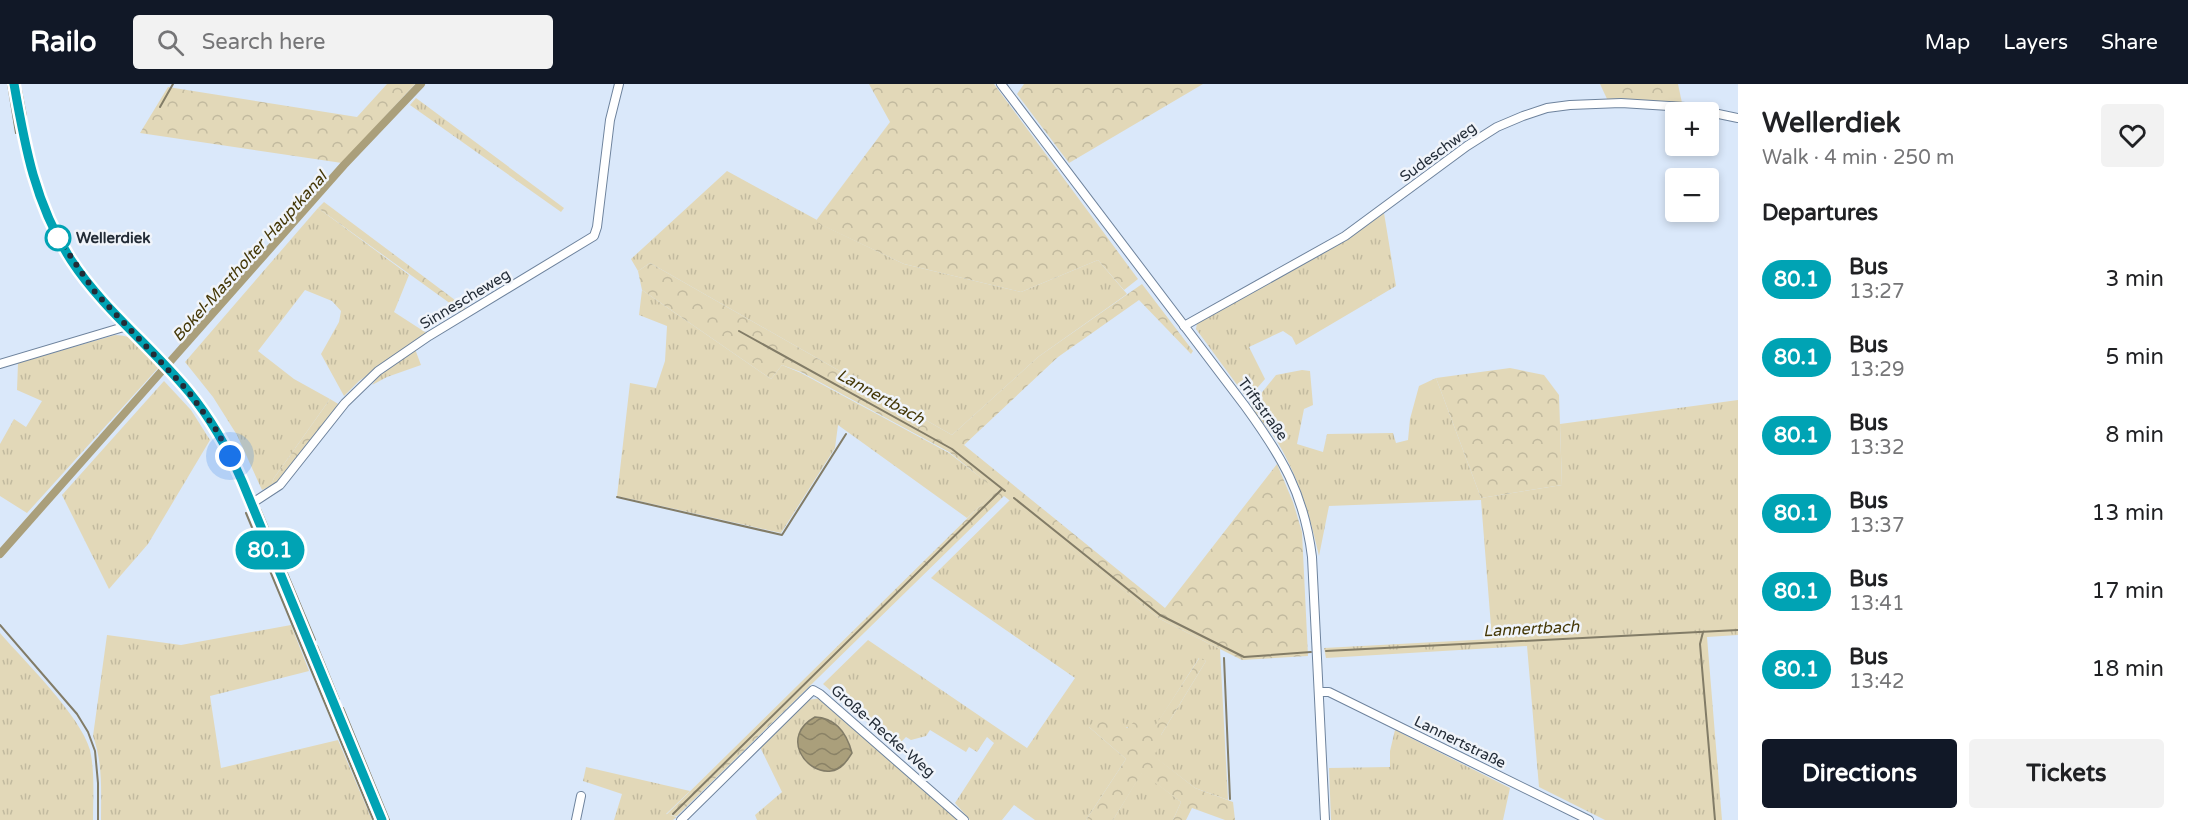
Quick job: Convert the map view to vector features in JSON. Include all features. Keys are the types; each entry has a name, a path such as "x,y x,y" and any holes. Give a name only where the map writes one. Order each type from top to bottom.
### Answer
{"main road":[{"path":"14,84 30,170 47,216 72,261 95,292 175,376 217,431 251,504 382,820"}],"street":[{"name":"Sinnescheweg","path":"251,504 280,485 345,404 378,371 429,336 594,236 610,120 619,84"},
{"name":"Triftstraße","path":"1000,84 1185,326 1272,443 1282,460 1299,499 1308,529 1325,820"},
{"name":"Sudeschweg","path":"1185,326 1345,236 1477,140 1497,127 1523,116 1547,108 1621,103 1685,107 1738,118"},
{"path":"0,364 127,326"},
{"name":"Große-Recke-Weg","path":"681,820 813,690 964,820"},
{"name":"Lannertstraße","path":"1318,692 1329,692 1589,820"},
{"path":"576,820 581,796"}],"green space":[{"path":"387,84 415,84 342,163 140,133 168,87 357,117"},
{"path":"869,84 994,84 1138,279 1124,290 1098,260 1021,292 904,264 815,222 890,122"},
{"path":"1024,84 1203,84 1069,163 1017,94"},
{"path":"1600,84 1678,84 1682,102 1665,103 1608,101"},
{"path":"416,98 564,208 561,212 410,105"},
{"path":"727,171 817,220 816,222 904,264 1021,292 1098,260 1127,294 1038,357 952,435 650,263 638,271 631,259"},
{"path":"324,202 467,309 462,312 318,208"},
{"path":"318,208 409,275 394,312 428,334 359,381 344,396 321,354 339,322 341,311 332,301 305,290 258,351 294,379 330,399 274,478 271,486 262,490 237,435 213,397 185,362"},
{"path":"1384,213 1396,286 1296,345 1292,337 1283,331 1249,347 1265,379 1251,395 1246,397 1196,329 1197,323 1346,240"},
{"path":"650,263 952,435 1038,357 1142,284 1193,351 1191,354 1139,300 1058,357 964,445 1165,608 1277,464 1293,502 1302,532 1308,656 1242,660 1160,619 1004,496 677,816 666,815 996,490 949,452 801,372 782,365 771,379 642,290 638,271"},
{"path":"642,290 771,379 782,365 801,373 949,453 997,490 967,518 838,425 835,448 781,533 617,496 630,383 656,388 665,361 667,326 639,315"},
{"path":"115,335 135,341 159,367 27,513 0,496 0,444 14,419 26,427 42,401 17,390 18,363"},
{"path":"415,349 421,365 372,385 380,374"},
{"path":"1510,368 1544,375 1559,395 1562,485 1481,498 1436,378"},
{"path":"1302,370 1310,371 1313,405 1304,409 1297,444 1323,452 1327,434 1393,433 1396,443 1408,440 1410,419 1419,386 1436,378 1481,498 1562,485 1560,424 1738,400 1738,635 1707,637 1722,820 1605,820 1539,787 1527,646 1326,658 1324,648 1492,639 1481,500 1329,506 1319,556 1308,512 1292,470 1275,438 1250,407 1276,375"},
{"path":"164,381 191,410 210,440 148,544 109,589 62,495"},
{"path":"330,399 340,405 277,482 271,486 274,478"},
{"path":"1010,500 1160,619 1220,649 1228,800 1195,788 1152,755 1161,735 1206,661 1199,658 1155,727 1089,727 1126,759 1086,820 1035,820 1014,805 1002,820 970,820 955,803 994,743 987,737 977,752 969,747 966,752 930,730 926,736 911,740 906,737 895,748 874,728 876,725 872,721 869,724 823,684 868,640 1027,748 1075,678 931,578"},
{"path":"291,625 309,671 210,696 221,768 338,740 372,820 101,820 100,767 93,736 107,635 181,645"},
{"path":"0,633 64,705 84,736 90,750 93,767 93,820 0,820"},
{"path":"1200,657 1206,661 1161,735 1163,745 1153,755 1195,788 1233,802 1235,820 1225,820 1192,808 1186,820 1173,820 1181,802 1142,773 1113,820 1086,820 1126,759 1089,727 1098,717 1120,719 1127,728 1142,715 1155,726"},
{"path":"821,698 960,820 757,820 755,815 782,792 760,747 808,700"},
{"path":"1395,730 1510,788 1503,820 1331,820 1329,768 1390,767 1390,751"},
{"path":"586,767 690,791 666,814 677,817 673,820 614,820 622,794 583,781"},
{"path":"1142,772 1181,802 1173,820 1113,820"}],"water":[{"path":"815,717 829,720 840,728 850,746 852,753 838,769 821,770 805,760 800,752 799,734"}],"waterway":[{"path":"8,84 16,133"},
{"path":"160,107 173,84"},
{"name":"Bokel-Mastholter Hauptkanal","path":"0,554 344,165 421,84"},
{"path":"21,90 26,116"},
{"name":"Lannertbach","path":"739,331 952,449 1005,491"},
{"path":"617,497 782,535 846,434"},
{"path":"673,814 1002,489"},
{"name":"Lannertbach","path":"1014,498 1160,615 1244,657 1311,652"},
{"path":"260,509 315,640"},
{"path":"246,513 373,819"},
{"path":"0,625 77,714 88,732 95,751 98,820"},
{"name":"Lannertbach","path":"1326,651 1738,630"},
{"path":"1703,632 1700,644 1715,820"},
{"path":"317,646 339,700"},
{"path":"1224,658 1230,799"},
{"path":"343,708 389,820"}],"bus line":[{"name":"80.1","path":"14,84 30,170 58,238 95,292 188,391 217,431 242,481 382,820"}],"place":[{"name":"Wellerdiek","path":"58,238"}],"route":[{"path":"58,238 95,292 188,391 217,431 230,456"}]}
